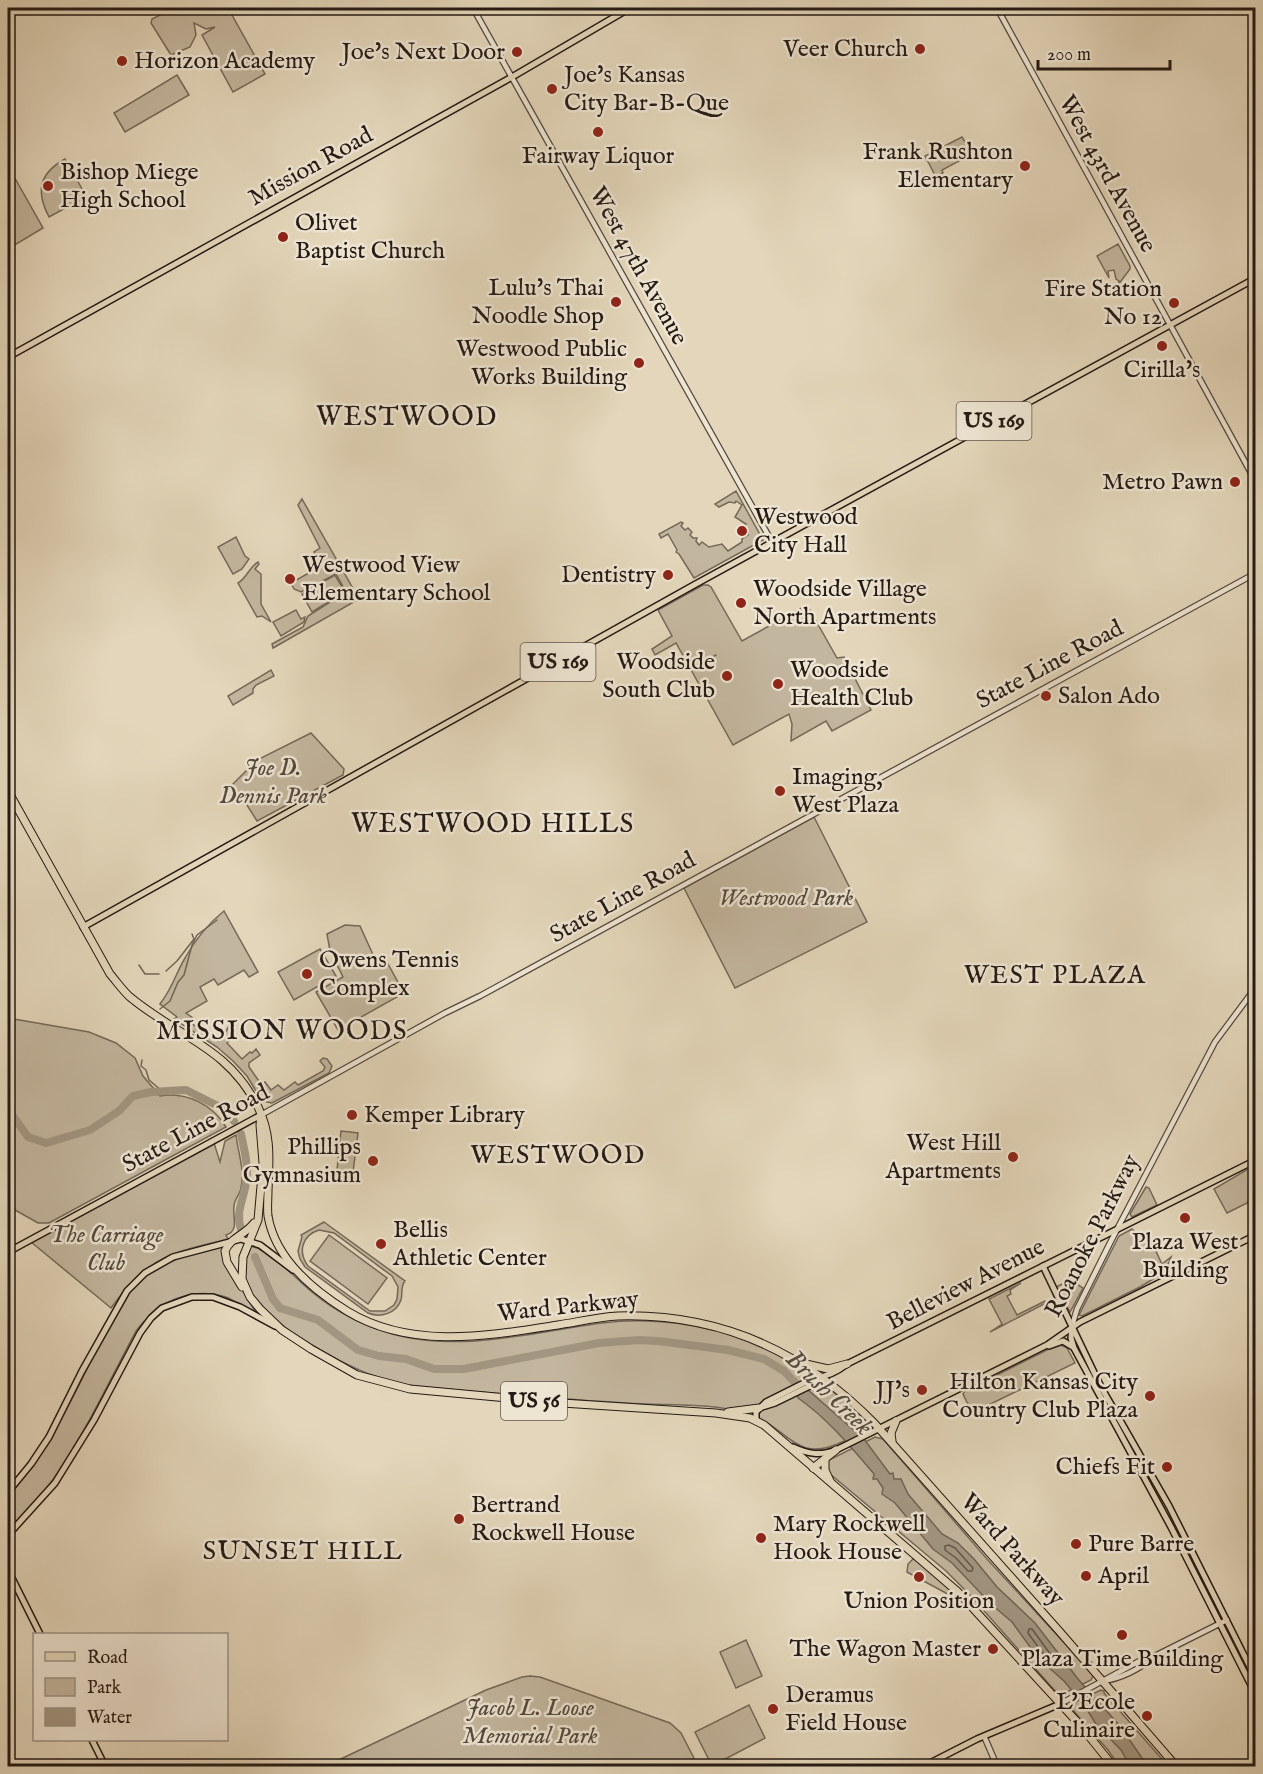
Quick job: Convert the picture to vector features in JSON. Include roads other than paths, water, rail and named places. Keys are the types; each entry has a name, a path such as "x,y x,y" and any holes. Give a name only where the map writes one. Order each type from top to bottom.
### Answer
{"highway":[{"name":"US 56","path":"8,791 107,970 127,994 226,1063 248,1090 266,1124 270,1148 268,1216 278,1244 300,1275"},
{"name":"US 56","path":"261,1115 263,1152 258,1220 243,1257 241,1273 250,1297 282,1330 357,1375 410,1389 562,1403 716,1413 756,1420 790,1446"},
{"path":"250,1297 240,1285 225,1257 226,1249 232,1240 249,1229 254,1222 261,1183"},
{"name":"Ward Parkway","path":"300,1275 348,1312 401,1333 431,1337 462,1337 618,1316 661,1318 728,1330 771,1346 801,1362 848,1397 879,1429 1103,1681 1176,1767"},
{"name":"US 56","path":"801,1362 828,1369 848,1364"},
{"path":"716,1413 759,1408"},
{"path":"894,1446 891,1433 896,1421"},
{"path":"790,1446 958,1592 1060,1704 1113,1767"},
{"path":"813,1468 836,1450"},
{"path":"825,1459 825,1470 831,1484"}],"main road":[{"name":"Mission Road","path":"8,357 512,77 630,8"},
{"name":"US 169","path":"83,927 772,542 1256,278"},
{"name":"State Line Road","path":"8,1252 261,1115"},
{"name":"Belleview Avenue","path":"759,1408 766,1402 807,1384 814,1378 822,1378 837,1371 1256,1160"},
{"path":"1072,1326 1256,1235"},
{"name":"Ward Parkway","path":"8,1492 49,1437 82,1371 127,1291 145,1272 173,1257 241,1239 260,1245 300,1275"},
{"path":"1043,1266 1101,1387 1168,1506 1256,1679"},
{"path":"8,1535 55,1483 94,1420 140,1333 162,1308 192,1297 213,1297 240,1306 282,1330"},
{"path":"1072,1326 1071,1338 1074,1348 1256,1695"},
{"name":"Roanoke Parkway","path":"790,1446 808,1454 836,1450 1041,1348 1072,1326"},
{"name":"US 56","path":"1041,1348 1063,1341 1074,1348"},
{"path":"756,1420 754,1416 759,1408"},
{"path":"8,1570 39,1633"},
{"path":"1198,1581 1203,1586 1210,1586"},
{"path":"1204,1593 1216,1599"},
{"path":"924,1767 984,1736 1060,1704"},
{"path":"92,1741 105,1767"}],"street":[{"name":"West 47th Avenue","path":"473,8 772,542"},
{"name":"West 43rd Avenue","path":"997,8 1256,482"},
{"name":"State Line Road","path":"261,1115 1256,573"},
{"name":"Roanoke Parkway","path":"1072,1326 1077,1309 1116,1230 1215,1042 1256,987"},
{"path":"1060,1704 1103,1681 1113,1680 1147,1663 1153,1657 1227,1620"},
{"path":"984,1736 997,1767"}],"water":[{"path":"797,1386 808,1390 864,1439 890,1474 893,1473 894,1479 901,1479 908,1494 942,1534 958,1543 997,1587 1035,1623 1078,1679 1120,1726 1142,1758 1151,1766 1130,1766 1121,1750 1096,1724 1064,1681 1038,1658 1012,1622 991,1604 952,1563 933,1549 895,1503 882,1494 883,1488 877,1479 873,1479 874,1474 829,1424 798,1398"}],"waterway":[{"path":"694,668 716,655"},
{"path":"160,1009 170,1001 178,982 184,975 197,935 217,920"},
{"path":"166,971 194,939 192,934"},
{"path":"139,965 145,974 159,974"},
{"path":"142,1060 141,1066 146,1070 149,1080 162,1091"},
{"name":"Brush Creek","path":"8,1109 28,1137 46,1143 90,1130 119,1111 133,1096 151,1092 186,1090 226,1110 234,1121"},
{"name":"Brush Creek","path":"241,1134 247,1176 239,1211 241,1229"},
{"name":"Brush Creek","path":"255,1257 273,1299 280,1308 318,1320 358,1350 379,1356 406,1359 434,1369 464,1369 599,1343 658,1341 728,1350 764,1359 784,1371 803,1391"}],"place":[{"name":"Veer Church","path":"920,49"},
{"name":"Joe's Next Door","path":"517,52"},
{"name":"Horizon Academy","path":"122,61"},
{"name":"Joe's Kansas City Bar-B-Que","path":"552,89"},
{"name":"Fairway Liquor","path":"598,132"},
{"name":"Frank Rushton Elementary","path":"1025,166"},
{"name":"Bishop Miege High School","path":"48,186"},
{"name":"Olivet Baptist Church","path":"283,237"},
{"name":"Lulu's Thai Noodle Shop","path":"616,302"},
{"name":"Fire Station No 12","path":"1174,303"},
{"name":"Cirilla's","path":"1162,346"},
{"name":"Westwood Public Works Building","path":"639,363"},
{"name":"Metro Pawn","path":"1235,482"},
{"name":"Westwood City Hall","path":"742,531"},
{"name":"Dentistry","path":"668,575"},
{"name":"Westwood View Elementary School","path":"290,579"},
{"name":"Woodside Village North Apartments","path":"741,603"},
{"name":"Woodside South Club","path":"727,676"},
{"name":"Woodside Health Club","path":"778,684"},
{"name":"Salon Ado","path":"1046,696"},
{"name":"Imaging, West Plaza","path":"780,791"},
{"name":"Owens Tennis Complex","path":"307,974"},
{"name":"Kemper Library","path":"352,1115"},
{"name":"West Hill Apartments","path":"1013,1157"},
{"name":"Phillips Gymnasium","path":"373,1161"},
{"name":"Plaza West Building","path":"1185,1218"},
{"name":"Bellis Athletic Center","path":"381,1244"},
{"name":"JJ's","path":"922,1390"},
{"name":"Hilton Kansas City Country Club Plaza","path":"1150,1396"},
{"name":"Chiefs Fit","path":"1167,1467"},
{"name":"Bertrand Rockwell House","path":"459,1519"},
{"name":"Mary Rockwell Hook House","path":"761,1538"},
{"name":"Pure Barre","path":"1076,1544"},
{"name":"April","path":"1086,1576"},
{"name":"Union Position","path":"919,1577"},
{"name":"Plaza Time Building","path":"1122,1635"},
{"name":"The Wagon Master","path":"993,1649"},
{"name":"Deramus Field House","path":"773,1709"},
{"name":"L'Ecole Culinaire","path":"1147,1716"}],"district":[{"name":"WESTWOOD","path":"407,418"},
{"name":"WESTWOOD HILLS","path":"493,825"},
{"name":"WEST PLAZA","path":"1055,975"},
{"name":"MISSION WOODS","path":"282,1032"},
{"name":"WESTWOOD","path":"558,1155"},
{"name":"SUNSET HILL","path":"303,1551"}],"park label":[{"name":"Joe D. Dennis Park","path":"273,782"},
{"name":"Westwood Park","path":"786,898"},
{"name":"The Carriage Club","path":"106,1249"},
{"name":"Jacob L. Loose Memorial Park","path":"530,1722"}]}
